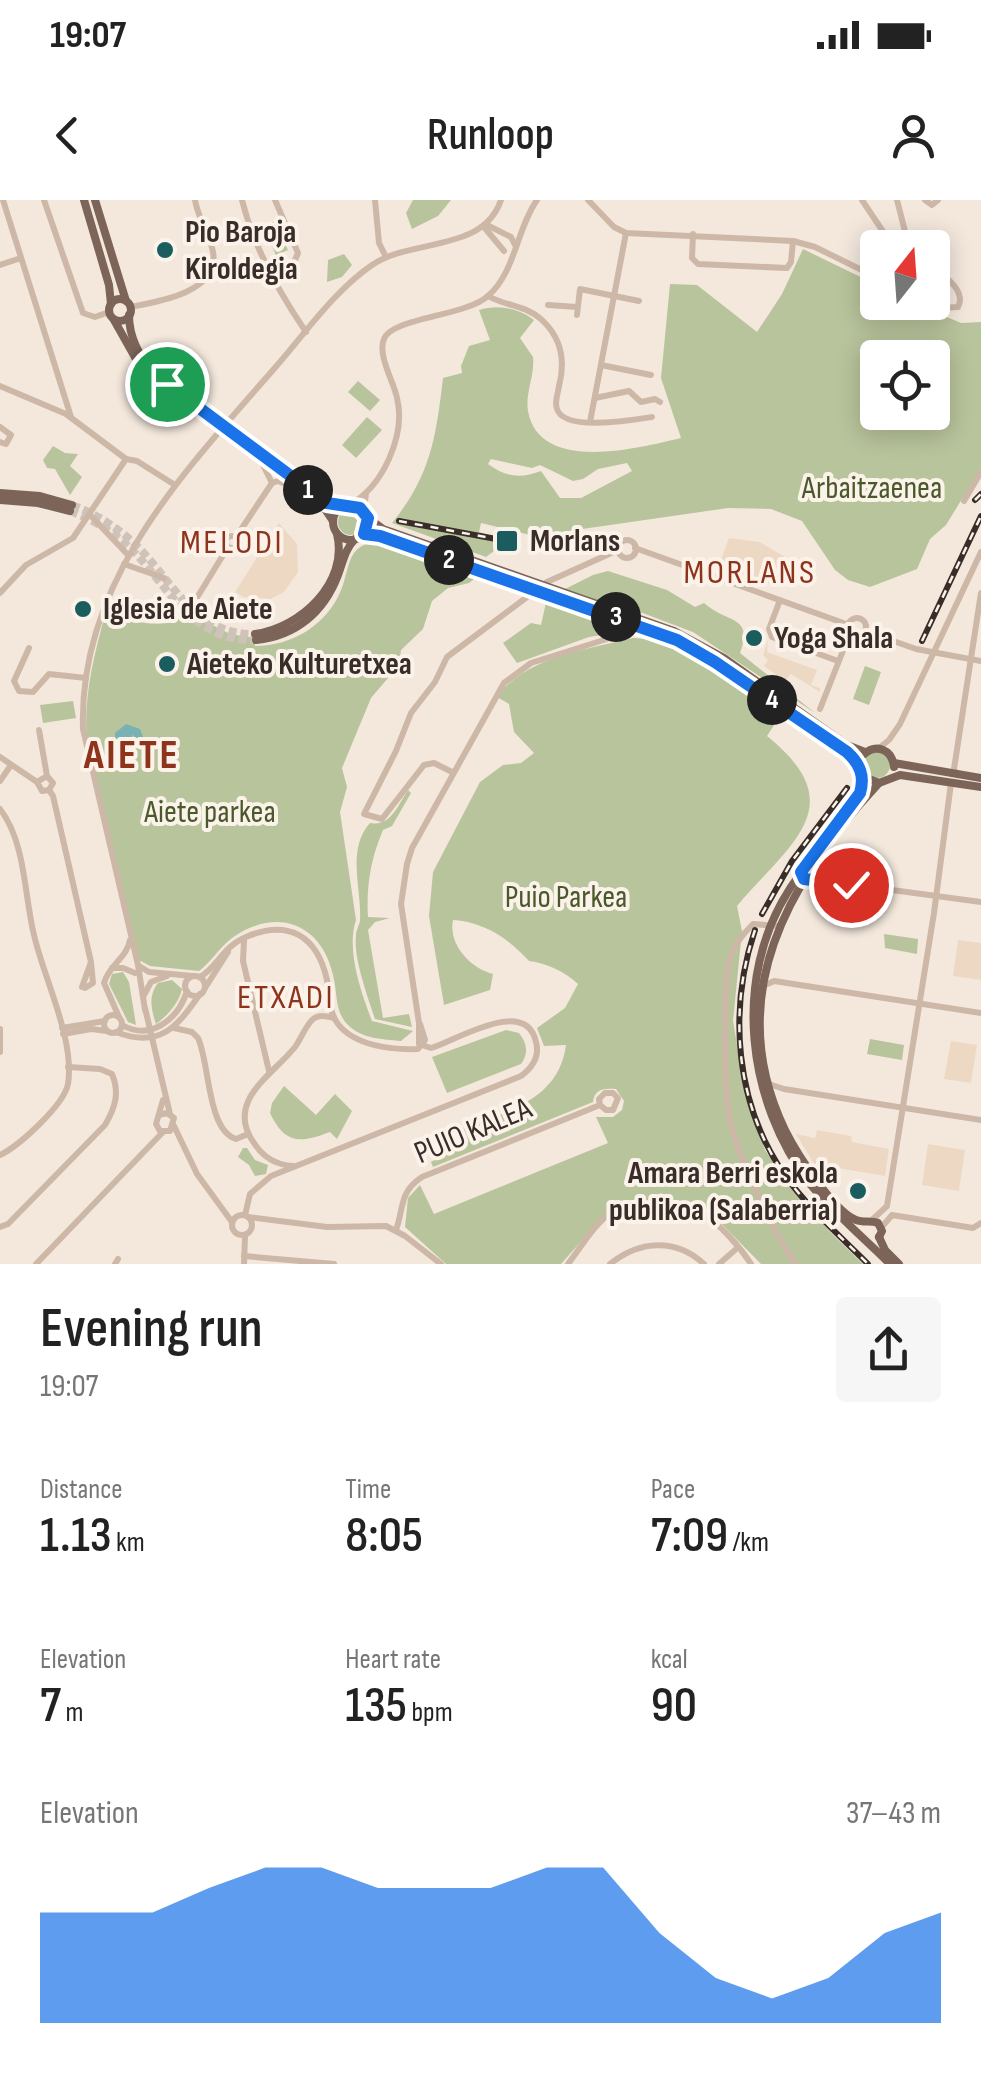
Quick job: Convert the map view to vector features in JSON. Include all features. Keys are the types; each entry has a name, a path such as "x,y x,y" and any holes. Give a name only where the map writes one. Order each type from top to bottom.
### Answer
{"main road":[{"path":"84,200 110,285 111,312 136,359 152,377 326,509 333,521 339,548 317,602 288,625 256,637 291,631 316,612 331,591 346,550 359,537 366,514"},
{"path":"94,200 137,349 161,379 330,505 366,514 378,528 458,559"},
{"path":"111,312 118,299 128,308"},
{"path":"111,312 123,320 128,308"},
{"path":"0,497 40,496 71,508"},
{"path":"333,521 346,506"},
{"path":"338,534 347,540 380,536 674,631 724,658 848,745 866,752 879,748 889,752 894,762 890,778"},
{"path":"608,610 715,662 859,764 864,778 858,798 802,876 774,927 757,979 754,1017 757,1063 768,1105 790,1153 808,1181 890,1264"},
{"path":"859,764 866,752"},
{"path":"894,762 959,775 981,785"},
{"path":"802,876 878,783 907,776 981,785"},
{"path":"864,778 878,783"},
{"path":"774,927 762,986 761,1040 772,1100 810,1171 851,1216 869,1221 880,1232 885,1250 899,1264"},
{"path":"864,1236 862,1226 869,1221"},
{"path":"864,1236 880,1232"}],"street":[{"path":"3,200 71,417"},
{"path":"44,200 83,313 95,317 111,312"},
{"path":"128,308 190,290 210,272 213,253 195,200"},
{"path":"242,200 248,225 273,278 306,332"},
{"path":"273,278 298,253 275,200"},
{"path":"375,200 379,243 386,256"},
{"path":"146,1010 85,743 82,718 94,631 128,555 175,485 356,278 386,256 486,226 500,200"},
{"path":"346,506 367,492 390,454 398,429 398,401 382,348 386,334 402,325 465,310 488,296 538,200"},
{"path":"588,200 614,227 626,232 793,240 860,269"},
{"path":"862,200 882,230"},
{"path":"896,200 904,230"},
{"path":"926,200 932,205 938,200"},
{"path":"493,218 499,232"},
{"path":"486,226 511,237 515,248"},
{"path":"486,226 504,252"},
{"path":"505,268 504,252 511,237 522,229"},
{"path":"474,232 494,241"},
{"path":"590,422 626,232"},
{"path":"693,234 692,258 698,264 787,268 793,240"},
{"path":"504,252 515,248"},
{"path":"0,265 21,258"},
{"path":"950,282 960,292 962,301 950,310"},
{"path":"548,305 577,311 580,288 639,301"},
{"path":"488,296 532,312 553,332 562,358 557,410 569,422 646,416"},
{"path":"601,365 651,375"},
{"path":"0,386 71,417 126,459 137,461 175,485"},
{"path":"45,406 52,402 60,386"},
{"path":"595,398 629,391 641,402 660,402"},
{"path":"0,426 12,435 6,444 0,442"},
{"path":"198,596 228,548 237,547 236,537 272,483 272,476 257,456"},
{"path":"0,593 26,566 73,538 126,459"},
{"path":"964,501 981,472"},
{"path":"272,483 285,483 310,496"},
{"path":"366,514 367,492"},
{"path":"90,515 128,555"},
{"path":"452,772 434,763 424,765 382,819 364,814 396,752 411,712 435,682 447,657 551,580 618,550 629,557 636,548 780,600 850,629 858,636 865,632 934,653 981,661"},
{"path":"879,748 900,724 978,568 981,552"},
{"path":"124,564 164,578"},
{"path":"959,775 954,769 981,594"},
{"path":"780,600 769,629 772,638 838,661"},
{"path":"608,610 614,622 610,638"},
{"path":"820,708 852,620 864,622 865,632"},
{"path":"610,638 639,625 674,631"},
{"path":"422,1046 425,1040 403,927 402,893 412,848 497,692 531,663 610,638 640,631 657,632"},
{"path":"29,648 14,681 19,692 33,692 49,674 86,678"},
{"path":"0,756 37,782 42,791 49,790 53,784 46,776 39,730"},
{"path":"0,781 11,765"},
{"path":"37,782 46,776"},
{"path":"869,1221 887,1206 951,782"},
{"path":"49,790 91,962"},
{"path":"0,809 12,827 33,932 63,1031 68,1067 68,1082 60,1101 16,1146 0,1154"},
{"path":"812,868 821,882"},
{"path":"802,876 821,882 981,902"},
{"path":"774,927 753,924 731,955 725,1017 727,1102 730,1124 741,1151 780,1240 796,1264"},
{"path":"210,969 224,950 258,933 284,928 307,940 326,976 334,1018 344,1031 361,1041 412,1050 434,1047 506,1020 524,1024 537,1046 535,1061 520,1076 271,1176 250,1194 233,1230 244,1235"},
{"path":"63,1031 107,1019 120,1021 135,1031 157,1028 172,1017 186,988 197,976 258,933"},
{"path":"120,1021 104,983 111,968 127,952 130,938"},
{"path":"244,941 243,961 269,1072"},
{"path":"228,953 237,954 243,961"},
{"path":"174,1028 228,953"},
{"path":"111,968 197,976"},
{"path":"137,969 164,1099 180,1142 223,1209 240,1218 276,1223 334,1228 373,1224 396,1230 440,1264"},
{"path":"764,970 774,981"},
{"path":"144,996 151,982 162,976 174,976 195,996 203,991"},
{"path":"197,976 203,991"},
{"path":"762,986 774,981 981,1013"},
{"path":"294,1166 274,1161 260,1151 248,1134 245,1117 250,1096 293,1049 329,995"},
{"path":"111,1003 107,1019 113,1032"},
{"path":"312,1020 321,1016 334,1018"},
{"path":"113,1032 120,1021"},
{"path":"419,1023 417,1035 422,1046"},
{"path":"63,1031 91,1029 145,1038 174,1028 186,1030 198,1038 224,1134 236,1140 248,1134"},
{"path":"0,1029 0,1052"},
{"path":"394,1046 406,1046 417,1035"},
{"path":"0,1228 43,1195 105,1125 115,1106 117,1092 112,1074 100,1069 68,1067"},
{"path":"769,1084 981,1120"},
{"path":"772,1100 776,1092 784,1089"},
{"path":"145,1148 164,1099"},
{"name":"PUIO KALEA","path":"396,1230 407,1189 422,1177 600,1105"},
{"path":"158,1119 170,1114"},
{"path":"158,1119 165,1132 180,1142"},
{"path":"36,1264 145,1148 174,1126"},
{"path":"271,1176 276,1167 274,1161"},
{"path":"568,1264 600,1221 623,1205 633,1204 697,1211 712,1220 750,1264"},
{"path":"887,1206 892,1215"},
{"path":"892,1215 973,1228 981,1224"},
{"path":"880,1232 892,1215"},
{"path":"240,1218 244,1260 334,1264"},
{"path":"244,1235 259,1224 276,1223"},
{"path":"730,1241 750,1264"},
{"path":"610,1264 623,1254 648,1245 675,1246 704,1264"},
{"path":"719,1264 736,1250"}],"green space":[{"path":"413,200 451,200 438,216 412,229 406,213"},
{"path":"274,222 288,250 276,255 263,227"},
{"name":"Arbaitzaenea","path":"803,249 860,277 860,320 950,318 961,323 981,322 981,468 946,525 930,539 917,569 870,587 848,580 835,570 802,521 771,509 728,508 534,536 481,523 479,532 501,538 498,548 486,557 392,523 415,488 430,455 443,378 462,373 469,346 490,340 479,310 508,308 534,320 520,338 533,357 527,404 536,431 551,443 570,450 593,452 681,438 661,378 670,284 697,285 757,332 782,294","holes":["491,459 532,468 540,465 573,481 598,469 627,463 632,471 581,498 560,498 541,471 520,476 488,464"]},
{"path":"344,254 352,265 342,277 327,282 328,260"},
{"path":"358,381 380,400 370,411 348,392"},
{"path":"367,417 382,430 356,458 342,445"},
{"path":"53,446 65,453 78,454 70,466 82,477 70,495 55,469 47,468 43,460"},
{"path":"351,509 360,513 364,522 360,531 351,535 342,531 338,522 342,513"},
{"name":"Aiete parkea","path":"382,541 478,576 469,583 448,588 432,601 423,629 401,650 399,665 371,698 342,768 347,787 340,812 356,920 356,971 372,1021 413,1031 401,1041 367,1036 344,1021 327,957 318,942 294,925 264,923 248,929 227,942 199,971 150,966 139,960 86,728 90,679 105,615 159,624 179,619 187,612 230,634 254,638 255,646 282,642 307,631 327,614 357,550"},
{"path":"608,571 667,590 695,607 704,603 736,622 744,632 740,653 815,713 693,632 611,601 606,617 611,624 608,634 517,663 503,643 531,623 541,625 547,598"},
{"name":"Puio Parkea","path":"633,638 650,640 688,656 780,716 767,736 793,761 806,783 810,804 805,824 737,906 742,931 733,1021 744,1087 765,1150 792,1188 863,1264 761,1264 707,1209 642,1199 618,1204 608,1211 561,1264 446,1264 405,1227 408,1198 420,1185 434,1214 608,1143 596,1117 613,1117 622,1110 624,1101 616,1089 604,1089 595,1094 593,1102 433,1167 431,1162 454,1149 447,1134 522,1105 551,1082 561,1066 566,1045 544,1046 537,1028 565,1008 578,984 555,969 529,961 495,933 453,920 454,938 462,954 493,974 490,990 444,1005 429,916 433,872 480,782 503,765 521,763 534,753 514,732 509,704 497,697 509,683 540,664"},
{"path":"865,666 881,672 869,705 853,699"},
{"path":"73,701 76,718 43,723 40,705"},
{"path":"877,752 886,756 890,765 886,774 877,778 868,774 864,765 868,756"},
{"path":"408,790 411,793 392,826 383,830 370,872 368,917 390,918 375,922 368,930 383,1018 409,1014 412,1027 375,1019 356,945 360,921 359,845 370,823 389,818"},
{"path":"884,934 918,939 917,954 885,948"},
{"path":"123,972 129,982 136,1025 128,1022 109,984 112,974"},
{"path":"172,980 182,989 172,1009 156,1024 153,993 158,983"},
{"path":"506,1030 519,1033 524,1041 526,1052 521,1064 447,1093 432,1057"},
{"path":"870,1039 904,1045 902,1060 867,1054"},
{"path":"284,1086 316,1115 335,1094 352,1111 337,1139 330,1132 295,1139 282,1131 270,1113"},
{"path":"243,1148 255,1160 268,1165 266,1174 255,1176 238,1157"}],"shaded area":[{"path":"279,523 297,544 298,572 284,592 271,599 243,597 235,592"},
{"path":"729,538 760,542 790,560 779,587 719,565"},
{"path":"768,640 767,652 817,670 811,685 820,688 820,692 791,674 785,681 764,666 768,660 763,655"},
{"path":"958,940 981,943 981,980 953,976"},
{"path":"951,1041 977,1045 971,1083 944,1079"},
{"path":"817,1130 889,1149 885,1176 814,1164 796,1134 815,1138"},
{"path":"928,1144 965,1150 959,1191 922,1185"}],"water":[{"path":"126,724 140,729 143,737 138,740 133,735 126,743 115,742 115,733"}],"tunnel":[{"path":"72,505 132,541 202,617 235,632 255,634"},
{"path":"70,511 121,540 200,624 216,633 256,640"}],"railway":[{"path":"975,500 981,494"},
{"path":"922,641 981,516"},
{"path":"399,521 507,541"},
{"path":"762,914 792,861 847,788"},
{"path":"755,930 746,961 739,1024 746,1087 755,1117 793,1186 868,1264"}],"place":[{"name":"Pio Baroja Kiroldegia","path":"165,250"},
{"name":"Morlans","path":"507,541"},
{"name":"Iglesia de Aiete","path":"83,609"},
{"name":"Yoga Shala","path":"754,638"},
{"name":"Aieteko Kulturetxea","path":"167,664"},
{"name":"Amara Berri eskola publikoa (Salaberria)","path":"858,1191"}],"district":[{"name":"MELODI","path":"232,542"},
{"name":"MORLANS","path":"750,572"},
{"name":"AIETE","path":"132,755"},
{"name":"ETXADI","path":"286,997"}],"route":[{"path":"167,384 327,503 360,508 368,518 364,534 380,536 677,640 847,752 859,764 864,778 860,793 801,872 804,879 851,885"}]}
